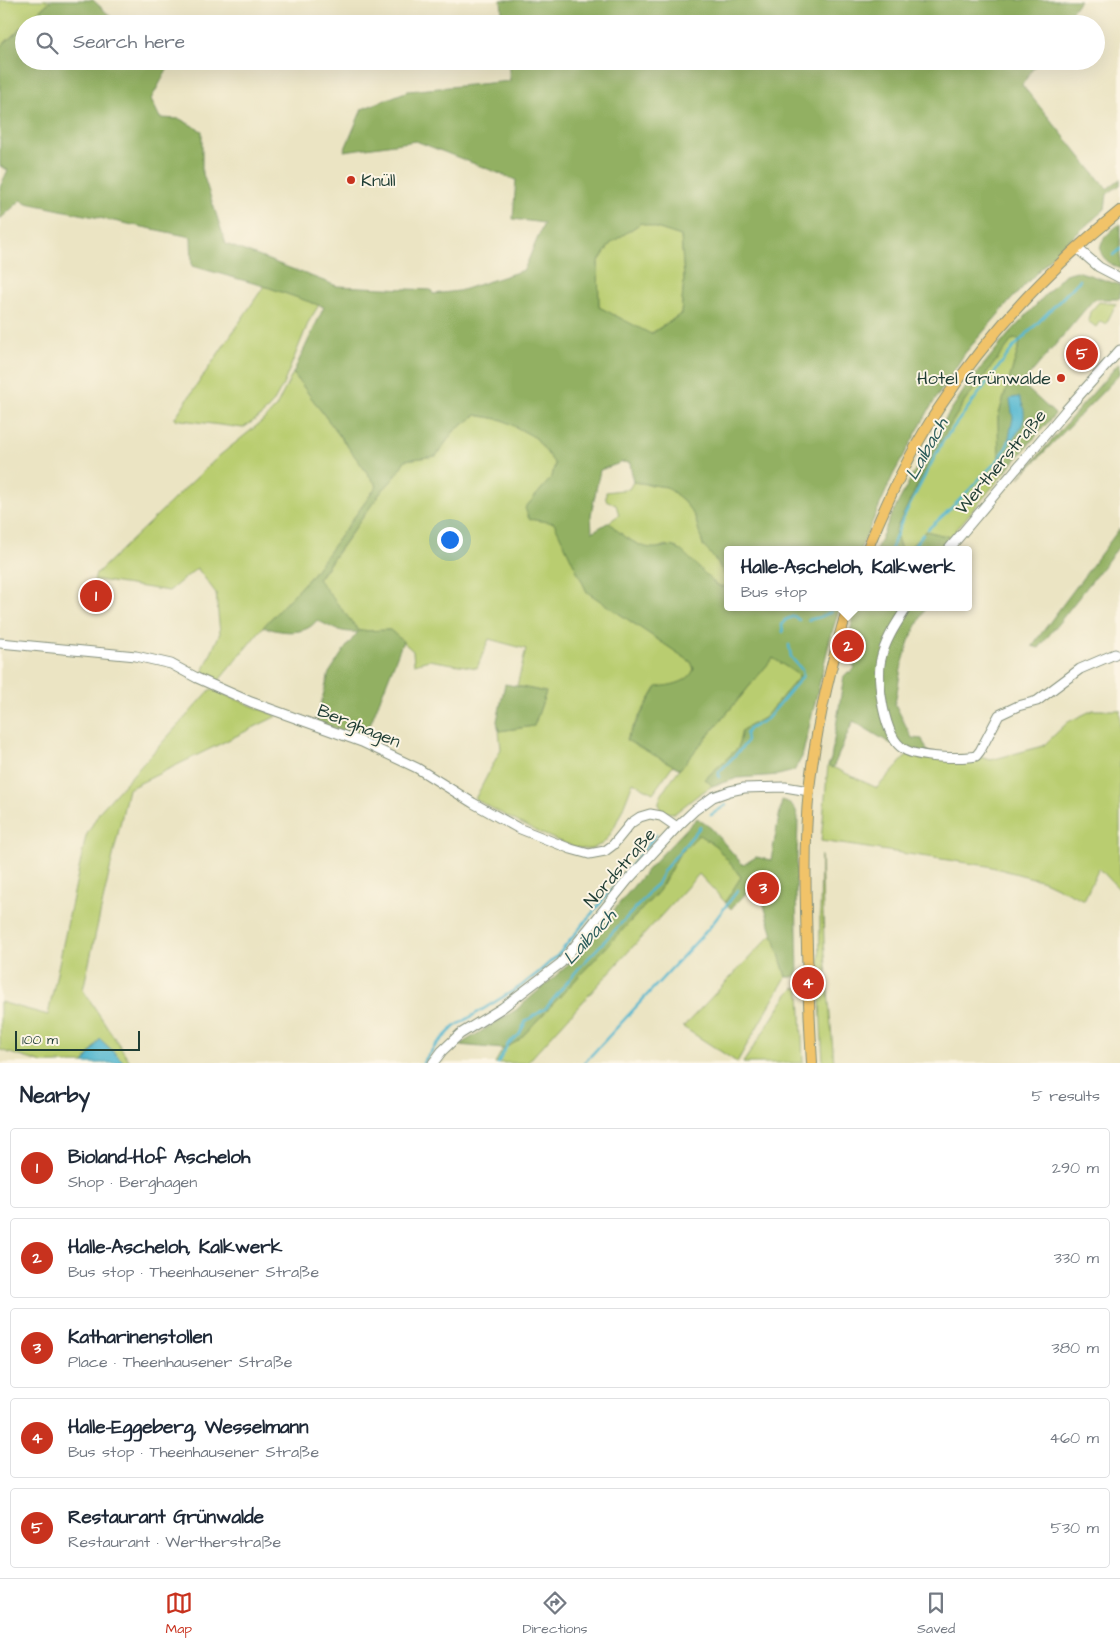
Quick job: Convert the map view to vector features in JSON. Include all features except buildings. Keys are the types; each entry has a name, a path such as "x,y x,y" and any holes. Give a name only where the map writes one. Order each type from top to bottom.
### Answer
{"main road":[{"path":"870,546 901,474 938,409 966,370 998,330 1046,278 1120,211"},
{"path":"812,1063 806,893 806,836 809,791 819,718 831,664 847,611"}],"street":[{"path":"1077,248 1100,267 1120,278"},
{"name":"Wertherstraße","path":"951,546 1066,410 1120,350"},
{"path":"905,611 884,649 880,671 885,718 896,742 903,749 910,752 951,758 976,756 999,715 1018,706 1037,701 1080,669 1115,654"},
{"name":"Berghagen","path":"0,643 136,656 171,664 197,678 252,702 362,742 417,768 518,828 589,854 605,851 640,817 650,814 661,816 677,827"},
{"name":"Nordstraße","path":"433,1063 442,1051 460,1034 502,1008 561,963 627,882 677,827 707,801 730,790 744,788 785,788 809,791"}],"green space":[{"path":"0,0 51,0 35,15 15,15 15,33 0,47"},
{"path":"51,0 93,0 109,15 36,15"},
{"path":"501,0 1080,0 1069,15 502,15"},
{"path":"15,34 15,70 167,70 151,99 160,118 180,119 202,131 202,171 226,244 337,286 431,290 433,294 459,291 524,270 544,223 513,219 516,180 416,141 344,151 362,109 408,91 510,81 509,70 1032,70 1022,85 1107,189 1120,179 1120,185 1107,194 1105,209 1057,251 965,353 930,408 893,475 862,546 724,546 724,574 703,545 695,517 684,501 667,487 633,482 630,463 623,462 600,470 591,515 592,532 609,522 623,535 642,546 649,548 668,546 677,548 717,585 724,586 724,611 839,611 831,635 802,757 794,771 778,775 738,778 712,786 705,779 738,748 742,730 764,718 800,676 773,658 680,769 626,740 657,687 678,683 688,678 694,669 691,662 587,592 554,523 529,519 525,508 552,477 555,464 536,438 503,420 476,415 454,431 436,456 405,460 395,477 381,492 318,579 359,631 390,630 403,641 364,740 316,722 329,673 358,632 347,632 317,620 306,629 292,632 263,627 311,576 377,486 293,373 324,307 264,286 192,266 191,237 27,203 21,200 0,219 0,187 8,170 0,166 0,47","holes":["641,223 681,236 684,278 681,314 651,334 599,307 598,262 611,243"]},
{"path":"641,223 681,236 684,278 681,314 650,334 599,307 598,263 611,243"},
{"path":"1120,224 1120,269 1104,258 1100,247 1106,236"},
{"path":"1077,271 1120,285 1120,299 1094,299 1022,384 1055,414 1006,471 999,467 998,417 1021,340 1013,339 965,401 935,450 895,531 900,546 878,546 889,520 929,444 968,384 1008,335 1065,274"},
{"path":"264,286 319,305 309,321 283,385 273,403 261,416 243,428 174,419"},
{"path":"1099,302 1116,304 1106,324 1100,321 1096,327 1088,321 1090,312"},
{"path":"1013,339 1021,340 998,417 999,467 1006,471 950,537 926,531 911,546 900,546 895,531 935,450 965,401"},
{"path":"1120,362 1120,374 1019,478"},
{"path":"293,373 377,486 311,576 263,627 216,684 201,676 220,633 216,593 197,568 169,591 98,580 94,581 96,574 219,456 265,419 276,407"},
{"path":"476,415 503,420 536,438 555,464 552,477 525,508 554,522 587,592 691,662 694,669 688,678 683,681 656,688 626,739 673,765 653,793 633,782 611,833 602,844 591,849 581,848 551,838 475,799 501,749 499,731 534,726 546,692 517,686 526,649 489,639 477,668 429,660 414,664 413,651 390,630 359,631 318,580 381,492 395,477 405,460 436,456 454,431"},
{"path":"633,482 667,487 684,501 695,517 703,545 724,574 724,586 717,585 666,545 654,549 641,546 623,535 609,522 619,515 616,505 606,500 606,492 629,489"},
{"path":"1120,528 1120,545 1039,648 1032,646"},
{"path":"926,531 950,537 943,546 911,546"},
{"path":"855,611 924,611 909,641 901,669 895,704 912,738 922,739 928,753 908,754 853,721 833,768 828,765 831,759 844,676 855,668 852,664 859,656 856,649 848,641"},
{"path":"773,658 800,676 764,718 742,730 738,748 705,779 712,786 675,813 666,812 661,809 659,802 669,783"},
{"path":"505,684 546,692 534,726 499,731 497,721"},
{"path":"211,689 277,716 128,789 83,990 131,1063 125,1063 100,1039 84,1063 43,1063 0,1050 0,1002 48,1015 86,836 100,811"},
{"path":"1093,710 1120,710 1120,890 1099,868 1084,900 1044,881 988,866 821,841 828,765 877,788 908,754 980,757 991,760 1043,746 1068,722"},
{"path":"782,800 793,806 798,818 796,893 798,974 794,977 786,977 760,892 750,889 731,909 725,902 741,877 716,846 699,835 678,856 659,891 518,1041 503,1049 459,1045 516,1010 566,967 648,869 697,818 711,828 743,865 756,857 771,860"},
{"path":"699,835 716,846 741,877 725,902 699,874 527,1063 495,1063 503,1049 518,1041 659,891 678,856"},
{"path":"821,855 824,941 834,1063 823,1063 819,983"},
{"path":"773,933 786,977 737,1062 683,1027"},
{"path":"797,988 800,992 803,1063 743,1063 788,994"}],"water":[{"path":"1019,397 1024,410 1023,422 1021,428 1008,443 1013,418 1010,400"},
{"path":"100,1039 125,1063 84,1063"}],"waterway":[{"name":"Laibach","path":"1113,255 1120,249"},
{"name":"Laibach","path":"892,546 902,520 943,441 1013,348 1080,280"},
{"path":"928,529 993,465 1001,456 1009,441"},
{"path":"914,546 923,534"},
{"name":"Laibach","path":"808,620 831,612"},
{"name":"Laibach","path":"783,632 782,625 785,620 794,616 799,620"},
{"name":"Laibach","path":"719,777 719,772 747,741 746,734 749,729 767,719 803,676 802,670 791,657 789,645"},
{"name":"Laibach","path":"711,815 726,805"},
{"name":"Laibach","path":"498,1063 508,1044 519,1035 526,1021 546,1008 579,968 645,898 649,891 657,884 664,870 700,827"},
{"path":"423,1063 435,1046 454,1027 521,986 558,955 656,835"},
{"path":"584,1063 710,927 738,890"}],"place":[{"name":"Knüll","path":"351,180"},
{"name":"Restaurant Grünwalde","path":"1082,354"},
{"name":"Hotel Grünwalde","path":"1061,378"},
{"name":"Bioland-Hof Ascheloh","path":"96,596"},
{"name":"Halle-Ascheloh, Kalkwerk","path":"848,646"},
{"name":"Katharinenstollen","path":"763,888"},
{"name":"Halle-Eggeberg, Wesselmann","path":"808,983"}]}
